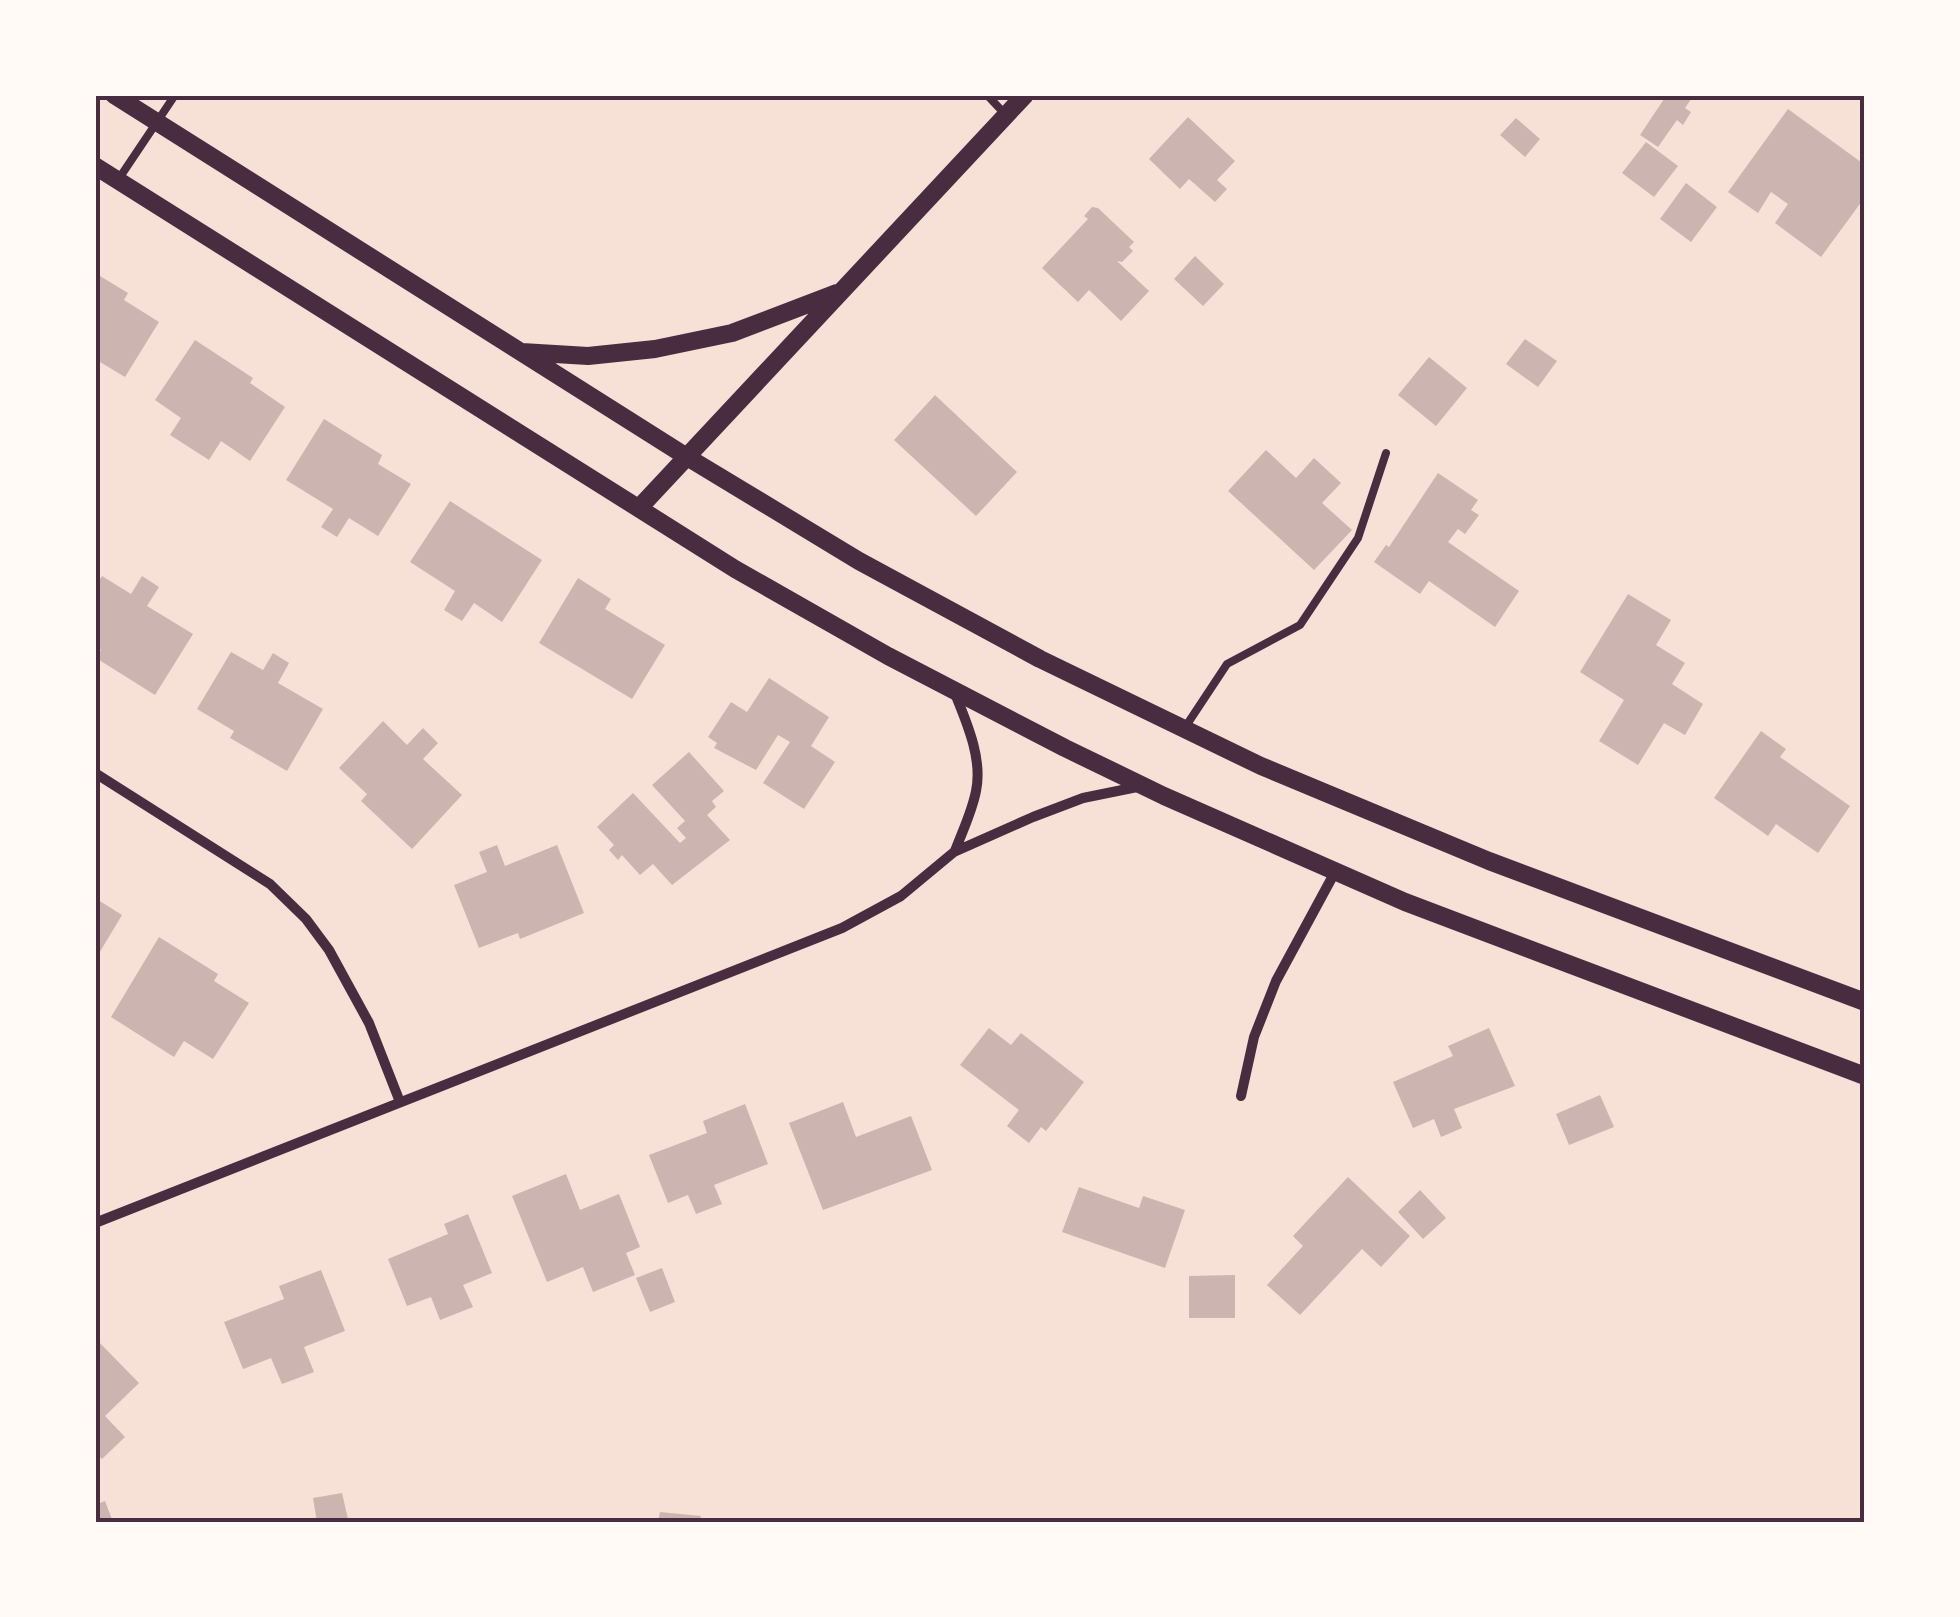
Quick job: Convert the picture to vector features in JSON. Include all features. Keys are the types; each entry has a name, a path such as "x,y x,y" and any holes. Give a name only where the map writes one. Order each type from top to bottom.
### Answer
{"street":[{"path":"114,95 686,457 859,561 1040,660 1262,766 1489,861 1865,1002"},
{"path":"638,508 1025,95"},
{"path":"95,166 736,569 954,690 1143,786 1405,902 1865,1076"},
{"path":"520,351 588,356 655,349 732,333 842,291"},
{"path":"954,690 970,732 977,771 977,789 954,852"},
{"path":"95,773 270,884 306,919 330,950 369,1023 400,1102"},
{"path":"95,1223 842,928 901,896 954,852 1083,798 1143,786"},
{"path":"1241,1096 1254,1038 1276,981 1335,872"}],"lane":[{"path":"118,180 175,95"},
{"path":"986,95 1006,115"},
{"path":"1184,729 1227,664 1300,625 1358,538 1386,453"}],"building":[{"path":"1659,95 1694,95 1685,108 1691,112 1683,125 1677,120 1658,147 1640,135 1664,99"},
{"path":"1788,109 1865,165 1865,197 1821,257 1775,223 1788,204 1771,192 1758,213 1728,192"},
{"path":"1188,117 1235,161 1217,180 1227,189 1215,202 1189,179 1180,189 1149,159"},
{"path":"1516,118 1540,139 1525,157 1500,135"},
{"path":"1646,142 1678,166 1654,197 1622,173"},
{"path":"1686,183 1717,207 1691,242 1660,219"},
{"path":"1092,207 1098,208 1134,242 1129,247 1133,251 1122,262 1117,261 1149,291 1121,321 1089,290 1078,302 1042,268 1088,219 1084,216"},
{"path":"1195,256 1224,284 1203,306 1174,279"},
{"path":"95,273 128,293 124,300 159,322 125,377 95,359"},
{"path":"1525,339 1557,361 1538,387 1506,364"},
{"path":"195,340 253,378 250,383 285,407 250,461 221,441 209,460 170,435 181,418 155,400"},
{"path":"1429,357 1467,388 1436,426 1398,395"},
{"path":"935,395 1017,472 976,516 894,440"},
{"path":"324,419 382,455 378,464 411,484 378,536 349,518 337,537 321,527 333,509 286,480"},
{"path":"1266,450 1296,478 1314,458 1341,483 1322,503 1352,530 1314,570 1228,491"},
{"path":"1438,473 1478,500 1471,510 1479,515 1465,534 1458,529 1448,542 1519,591 1495,627 1429,581 1420,594 1374,562 1386,545 1389,547"},
{"path":"450,501 542,560 502,622 474,603 462,621 444,610 455,591 410,562"},
{"path":"102,576 131,594 142,576 159,587 147,606 193,634 155,695 96,658 101,650 95,646 95,587"},
{"path":"578,578 611,599 605,609 665,645 632,699 539,643"},
{"path":"1628,594 1671,620 1656,645 1685,663 1672,684 1703,704 1685,735 1664,723 1638,765 1599,741 1624,700 1580,672"},
{"path":"231,652 263,670 273,653 289,663 278,683 323,709 287,771 230,738 234,731 197,709"},
{"path":"769,678 829,717 811,746 835,762 804,809 763,783 790,742 778,735 756,770 714,748 717,743 708,737 731,702 747,712"},
{"path":"383,721 407,745 423,728 438,743 423,759 462,795 412,849 361,801 367,794 339,768"},
{"path":"1761,731 1786,749 1780,757 1850,806 1818,853 1776,824 1768,836 1714,798"},
{"path":"689,752 724,791 712,801 716,807 707,815 730,840 672,885 653,864 640,875 622,855 618,860 609,850 614,845 597,827 633,793 680,843 686,838 677,828 685,821 652,785"},
{"path":"497,845 505,866 557,845 584,913 520,939 518,933 479,948 454,885 487,872 479,852"},
{"path":"95,898 122,915 95,960"},
{"path":"159,937 218,974 214,981 249,1003 213,1059 184,1041 174,1057 111,1017"},
{"path":"989,1028 1011,1045 1021,1033 1084,1082 1046,1131 1041,1127 1029,1143 1007,1126 1019,1110 960,1065"},
{"path":"1489,1028 1515,1086 1454,1109 1462,1128 1441,1137 1434,1119 1413,1128 1393,1082 1453,1056 1448,1046"},
{"path":"1600,1095 1614,1127 1569,1145 1556,1114"},
{"path":"843,1102 856,1137 911,1116 932,1170 823,1210 789,1123"},
{"path":"745,1104 768,1164 714,1185 722,1204 696,1214 688,1195 668,1203 649,1155 707,1133 703,1121"},
{"path":"566,1174 580,1210 619,1194 640,1247 626,1253 635,1275 593,1292 583,1267 547,1282 512,1196"},
{"path":"1348,1177 1410,1236 1381,1267 1362,1249 1300,1315 1267,1285 1303,1246 1293,1236"},
{"path":"1079,1187 1139,1208 1143,1196 1185,1210 1165,1268 1062,1232"},
{"path":"1420,1190 1446,1218 1423,1239 1398,1212"},
{"path":"468,1214 492,1273 463,1285 473,1307 440,1320 431,1297 407,1306 388,1259 448,1234 444,1224"},
{"path":"662,1268 675,1302 650,1312 636,1278"},
{"path":"321,1270 345,1331 304,1347 314,1372 282,1384 271,1358 243,1369 224,1322 284,1299 279,1286"},
{"path":"1235,1275 1235,1318 1189,1318 1189,1276"},
{"path":"95,1338 139,1383 105,1416 125,1437 102,1459 95,1452"},
{"path":"342,1493 348,1519 317,1522 313,1498"},
{"path":"105,1501 113,1522 95,1522 95,1505"},
{"path":"660,1512 701,1516 700,1522 658,1522"}]}
